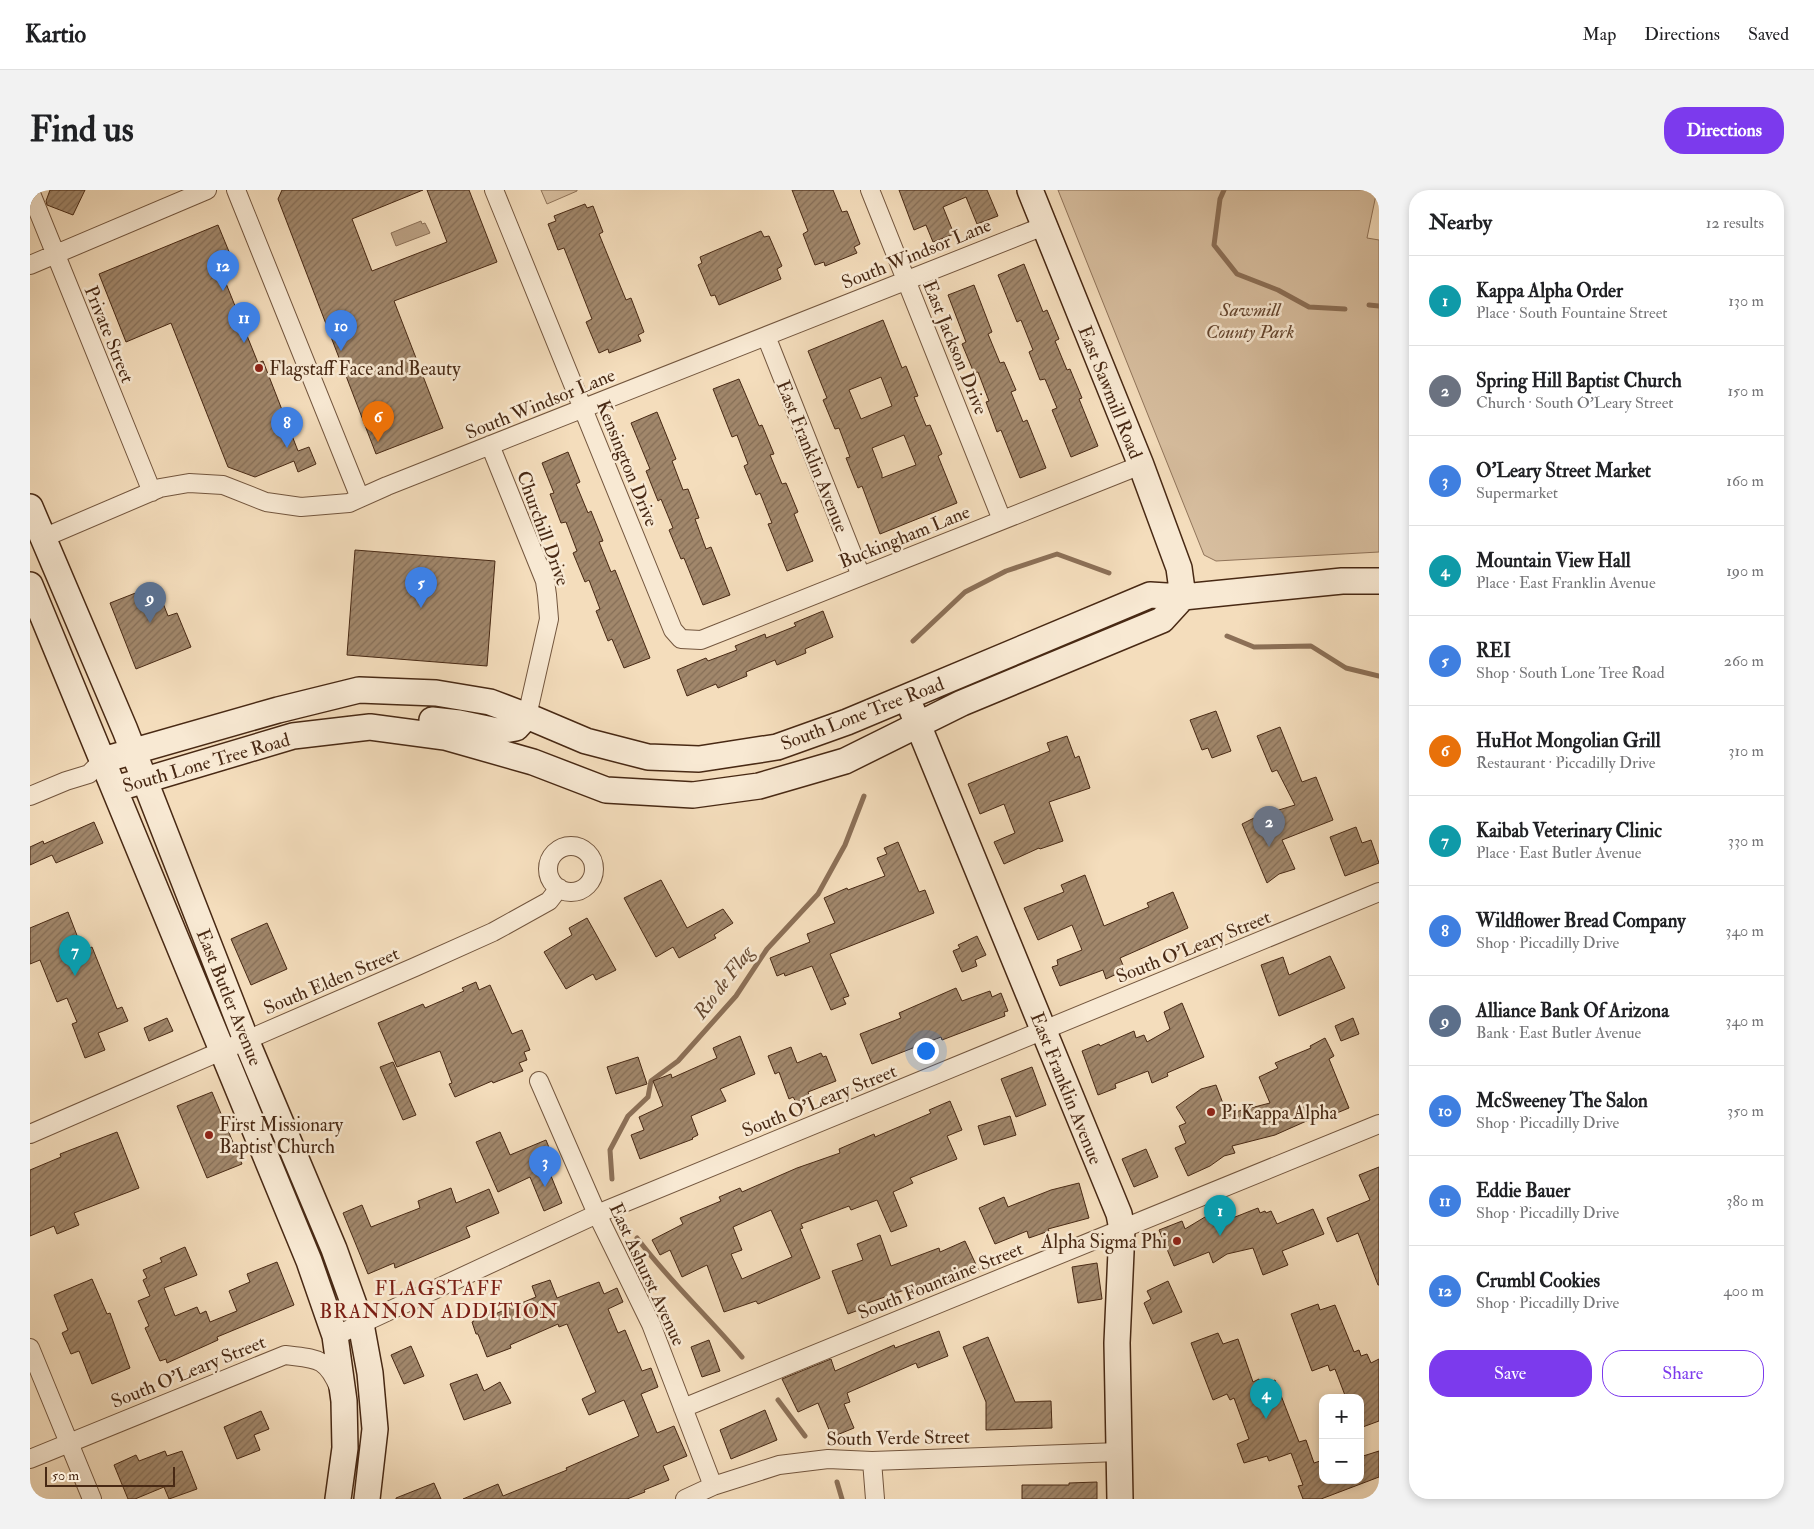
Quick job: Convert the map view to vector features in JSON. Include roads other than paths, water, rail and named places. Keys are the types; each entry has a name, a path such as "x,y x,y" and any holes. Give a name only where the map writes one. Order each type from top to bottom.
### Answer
{"main road":[{"name":"East Sawmill Road","path":"1030,190 1141,464 1179,568 1183,597"},
{"name":"East Butler Avenue","path":"30,507 133,752 246,1040 334,1249 361,1324 370,1373 375,1430 367,1499"},
{"name":"South Lone Tree Road","path":"96,767 133,752 278,710 359,690 436,693 490,702 586,741 648,757 699,759 777,747 847,722 1150,595 1183,597 1342,581 1379,581"},
{"name":"East Butler Avenue","path":"30,585 96,767 115,789 309,1261 335,1336 344,1401 345,1448 338,1499"},
{"name":"South Lone Tree Road","path":"115,789 293,736 370,727 446,737 533,762 606,790 693,794 758,786 845,761 962,703 1162,620 1183,597"},
{"name":"East Franklin Avenue","path":"907,697 1119,1214 1122,1229 1117,1342 1120,1499"},
{"path":"370,727 411,717 459,723 497,731 516,728 527,716"}],"street":[{"path":"30,265 207,190"},
{"path":"236,190 360,498"},
{"name":"Kensington Drive","path":"494,190 673,630 681,639"},
{"name":"East Jackson Drive","path":"870,190 1002,520"},
{"name":"Private Street","path":"30,191 152,492"},
{"name":"South Windsor Lane","path":"43,538 160,488 189,483 223,485 266,502 301,507 349,503 490,445 1044,226"},
{"name":"East Franklin Avenue","path":"766,336 861,576"},
{"name":"Churchill Drive","path":"490,445 545,581 547,595 548,619 527,716"},
{"name":"Buckingham Lane","path":"681,639 701,640 1141,464"},
{"path":"30,796 96,767"},
{"name":"South Elden Street","path":"30,1134 493,932 549,901 559,888"},
{"name":"South O'Leary Street","path":"335,1336 597,1214 1379,892"},
{"name":"East Ashurst Avenue","path":"539,1081 597,1214 650,1324 714,1486"},
{"name":"South Fountaine Street","path":"683,1408 1379,1124"},
{"path":"30,1348 92,1499"},
{"name":"South O'Leary Street","path":"30,1459 285,1355 320,1360 334,1376 344,1401"},
{"name":"South Verde Street","path":"685,1499 714,1486 779,1465 828,1459 872,1461 1119,1452"},
{"path":"872,1461 875,1499"}],"waterway":[{"name":"Rio de Flag","path":"1224,190 1220,199 1214,245 1237,274 1278,290 1309,307 1345,309"},
{"name":"Rio de Flag","path":"1369,305 1379,306"},
{"name":"Rio de Flag","path":"913,641 965,592 1006,571 1057,554 1109,573"},
{"name":"Rio de Flag","path":"1227,636 1254,647 1311,646 1346,668 1379,676"},
{"name":"Rio de Flag","path":"612,1179 610,1150 628,1116 648,1097 651,1081 678,1061 736,996 767,949 818,894 845,845 864,796"},
{"name":"Rio de Flag","path":"637,1238 662,1269 742,1357"},
{"name":"Rio de Flag","path":"778,1400 805,1436"},
{"name":"Rio de Flag","path":"837,1482 842,1499"}],"place":[{"name":"Crumbl Cookies","path":"223,291"},
{"name":"Eddie Bauer","path":"244,343"},
{"name":"McSweeney The Salon","path":"341,351"},
{"name":"Flagstaff Face and Beauty","path":"259,368"},
{"name":"HuHot Mongolian Grill","path":"378,442"},
{"name":"Wildflower Bread Company","path":"287,448"},
{"name":"REI","path":"421,608"},
{"name":"Alliance Bank Of Arizona","path":"150,623"},
{"name":"Spring Hill Baptist Church","path":"1269,847"},
{"name":"Kaibab Veterinary Clinic","path":"75,976"},
{"name":"Pi Kappa Alpha","path":"1211,1112"},
{"name":"First Missionary Baptist Church","path":"209,1135"},
{"name":"O'Leary Street Market","path":"545,1187"},
{"name":"Kappa Alpha Order","path":"1220,1236"},
{"name":"Alpha Sigma Phi","path":"1177,1241"},
{"name":"Mountain View Hall","path":"1266,1419"}],"district":[{"name":"FLAGSTAFF BRANNON ADDITION","path":"439,1300"}],"park label":[{"name":"Sawmill County Park","path":"1250,320"}]}
